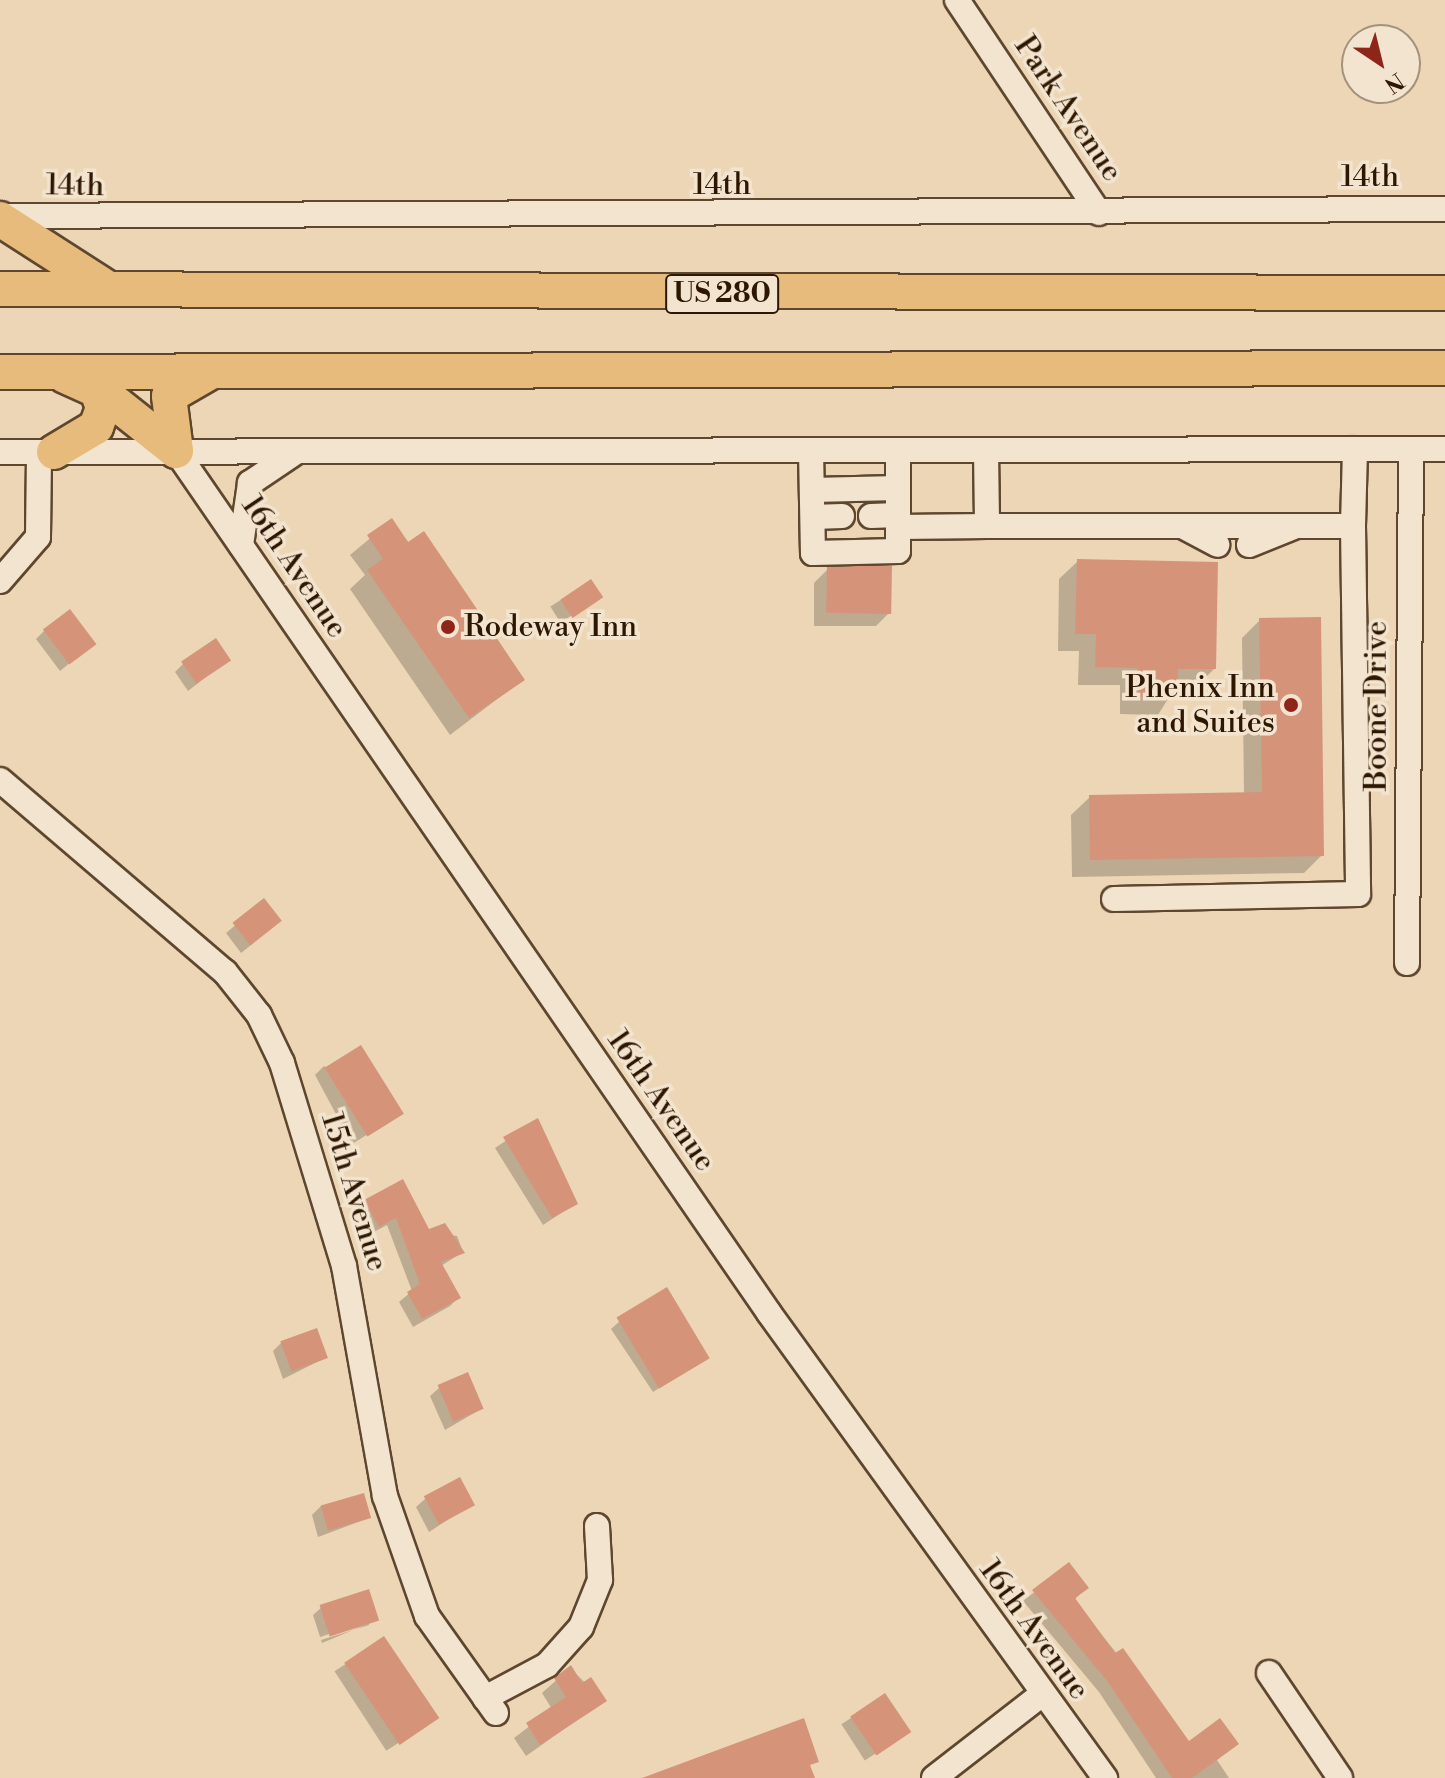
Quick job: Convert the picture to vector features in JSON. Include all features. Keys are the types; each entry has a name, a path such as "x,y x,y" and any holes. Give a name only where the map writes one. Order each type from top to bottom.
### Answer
{"highway":[{"path":"0,218 83,277 114,290"},
{"name":"US 280","path":"0,289 1445,293"},
{"path":"0,372 1445,368"},
{"path":"52,371 96,388 176,451"},
{"path":"176,451 169,396 215,371"},
{"path":"47,452 96,427 103,408 96,388"}],"street":[{"name":"Park Avenue","path":"957,0 1099,213"},
{"name":"14th","path":"0,218 1445,209"},
{"path":"1114,899 1358,894 1353,526 1355,449"},
{"name":"Boone Drive","path":"1407,963 1411,449"},
{"path":"0,452 1445,449"},
{"path":"811,450 813,553 898,551 898,450"},
{"path":"986,450 987,526"},
{"name":"16th Avenue","path":"176,451 1041,1695 1105,1778"},
{"path":"241,545 250,483 267,465 303,451"},
{"path":"0,581 38,537 47,452"},
{"path":"812,490 898,488"},
{"path":"813,517 842,516"},
{"path":"871,516 898,521 987,526 1353,526"},
{"path":"1182,526 1217,545"},
{"path":"1249,545 1296,526"},
{"name":"15th Avenue","path":"0,780 225,972 259,1015 282,1063 344,1266 385,1496 427,1616 490,1706 547,1665 581,1627 600,1580 597,1526"},
{"path":"1269,1673 1340,1778"},
{"path":"934,1778 1041,1695"}],"building":[{"name":"Rodeway Inn","path":"392,518 408,542 424,531 525,680 469,718 367,570 383,559 367,535"},
{"path":"1077,559 1218,562 1216,669 1178,669 1178,698 1137,697 1137,668 1095,667 1096,634 1075,634"},
{"path":"827,565 892,566 891,614 826,613"},
{"path":"591,579 603,597 573,618 560,600"},
{"path":"70,609 96,644 69,665 43,629"},
{"name":"Phenix Inn and Suites","path":"1321,617 1324,856 1090,860 1089,795 1262,792 1259,618"},
{"path":"216,638 231,660 196,684 181,661"},
{"path":"264,898 282,921 250,945 232,923"},
{"path":"361,1045 404,1114 367,1136 325,1068"},
{"path":"538,1118 578,1204 552,1218 503,1137"},
{"path":"403,1179 429,1229 445,1223 465,1253 441,1262 461,1298 422,1319 407,1292 420,1284 396,1218 379,1227 364,1200"},
{"path":"667,1287 710,1358 659,1389 616,1317"},
{"path":"317,1328 328,1358 291,1371 280,1341"},
{"path":"468,1372 484,1409 453,1422 438,1385"},
{"path":"460,1477 475,1505 439,1525 424,1496"},
{"path":"364,1493 371,1518 328,1530 321,1505"},
{"path":"1069,1562 1089,1588 1075,1598 1115,1653 1123,1648 1189,1741 1220,1718 1239,1744 1192,1778 1172,1778 1108,1682 1032,1590"},
{"path":"369,1589 379,1620 330,1636 320,1605"},
{"path":"384,1636 439,1718 400,1745 344,1663"},
{"path":"571,1665 582,1683 591,1677 607,1701 540,1745 526,1723 566,1697 554,1678"},
{"path":"885,1693 911,1732 876,1755 850,1716"},
{"path":"804,1718 819,1762 810,1765 815,1778 642,1778"}],"place":[{"name":"Rodeway Inn","path":"448,627"},
{"name":"Phenix Inn and Suites","path":"1291,705"}]}
